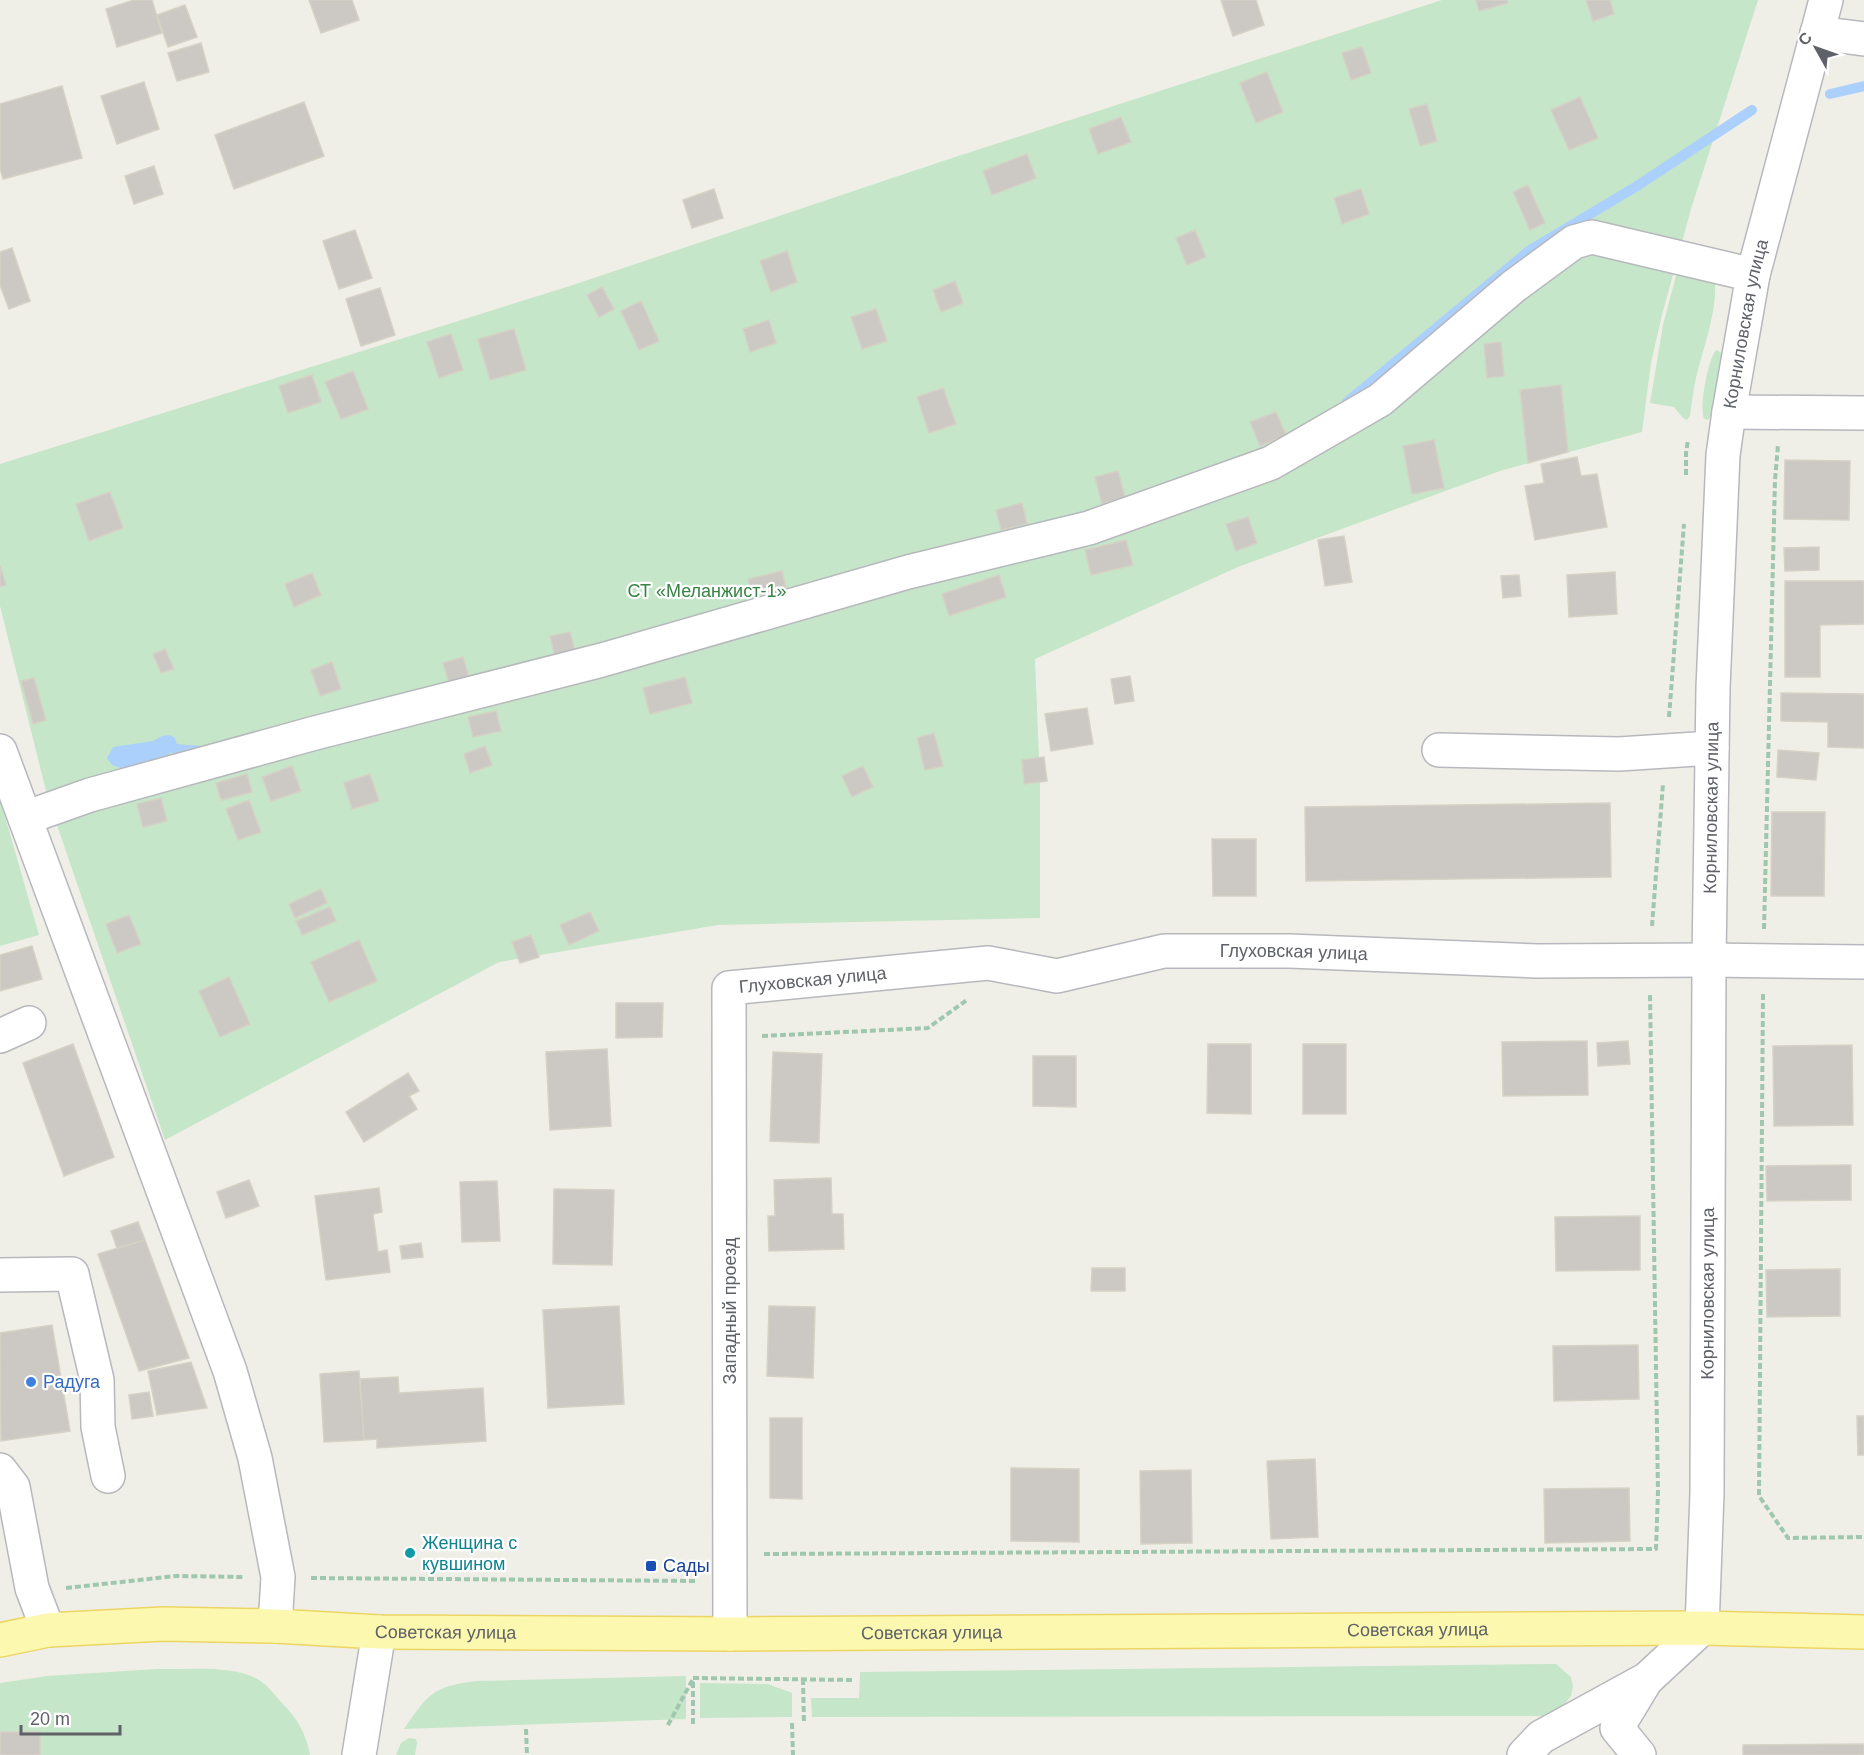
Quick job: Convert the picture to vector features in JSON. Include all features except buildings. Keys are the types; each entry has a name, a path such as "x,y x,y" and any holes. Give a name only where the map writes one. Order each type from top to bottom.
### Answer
{"main road":[{"name":"Советская улица","path":"0,1640 48,1630 163,1624 275,1626 379,1632 730,1634 1702,1628 1864,1632"}],"street":[{"name":"Корниловская улица","path":"1702,1628 1707,1493 1712,748 1723,455 1753,275 1826,0"},
{"path":"1817,33 1864,39"},
{"path":"25,818 90,795 304,736 603,660 908,572 1089,528 1272,463 1380,400 1514,286 1574,242 1592,237 1753,275"},
{"path":"1729,412 1864,413"},
{"path":"1439,750 1619,754 1712,748"},
{"path":"0,751 230,1371 255,1458 278,1577 275,1626"},
{"name":"Глуховская улица","path":"729,988 988,963 1057,976 1164,951 1289,951 1537,961 1864,962"},
{"name":"Западный проезд","path":"729,988 730,1634"},
{"path":"0,1275 72,1274 97,1380 98,1427 108,1476"},
{"path":"0,1470 13,1487 32,1588 48,1630"},
{"path":"1524,1755 1541,1737 1647,1679 1702,1628"},
{"path":"359,1755 379,1632"},
{"path":"1639,1755 1617,1728 1647,1679"}],"path":[{"path":"1686,476 1686,453 1690,433"},
{"path":"32,1588 60,1589 176,1576 359,1580 698,1581 731,1554 1656,1549 1658,1492 1650,960 1684,523"},
{"path":"729,1058 753,1036 928,1028 972,997"},
{"path":"1759,1496 1788,1538 1864,1537"},
{"path":"693,1678 854,1680"},
{"path":"693,1678 693,1724"},
{"path":"668,1725 693,1678"},
{"path":"803,1679 804,1723"},
{"path":"792,1723 793,1755"},
{"path":"526,1729 527,1755"}],"green space":[{"name":"СТ «Меланжист-1»","path":"1442,0 1758,0 1691,209 1662,315 1651,363 1642,432 1500,471 1238,567 1035,659 1040,782 1040,918 718,925 499,962 165,1140 48,799 0,606 0,464 570,286 946,160"},
{"path":"1678,268 1714,279 1715,289 1713,314 1695,383 1690,416 1687,420 1674,407 1650,403 1663,325"},
{"path":"1716,350 1723,353 1712,414 1708,420 1704,419 1703,394 1707,373"},
{"path":"0,799 39,935 0,946"},
{"path":"1556,1664 1571,1677 1573,1686 1571,1696 1558,1712 1544,1716 812,1717 811,1698 859,1698 860,1672"},
{"path":"157,1669 223,1670 249,1675 259,1680 271,1690 296,1720 306,1740 310,1755 0,1755 0,1683 47,1676"},
{"path":"686,1676 686,1719 404,1729 419,1707 433,1694 441,1689 462,1683"},
{"path":"700,1683 768,1684 792,1693 792,1717 700,1718"},
{"path":"409,1738 416,1739 415,1755 396,1755 401,1743"}],"water":[{"path":"170,735 175,738 177,745 162,759 147,765 124,769 112,765 107,758 113,747 153,741"}],"waterway":[{"path":"1830,94 1864,86"},
{"path":"1347,402 1530,250 1637,186 1752,110"},
{"path":"175,749 203,751"}],"place":[{"name":"Радуга","path":"31,1382"},
{"name":"Женщина с кувшином","path":"410,1553"},
{"name":"Сады","path":"651,1566"}]}
